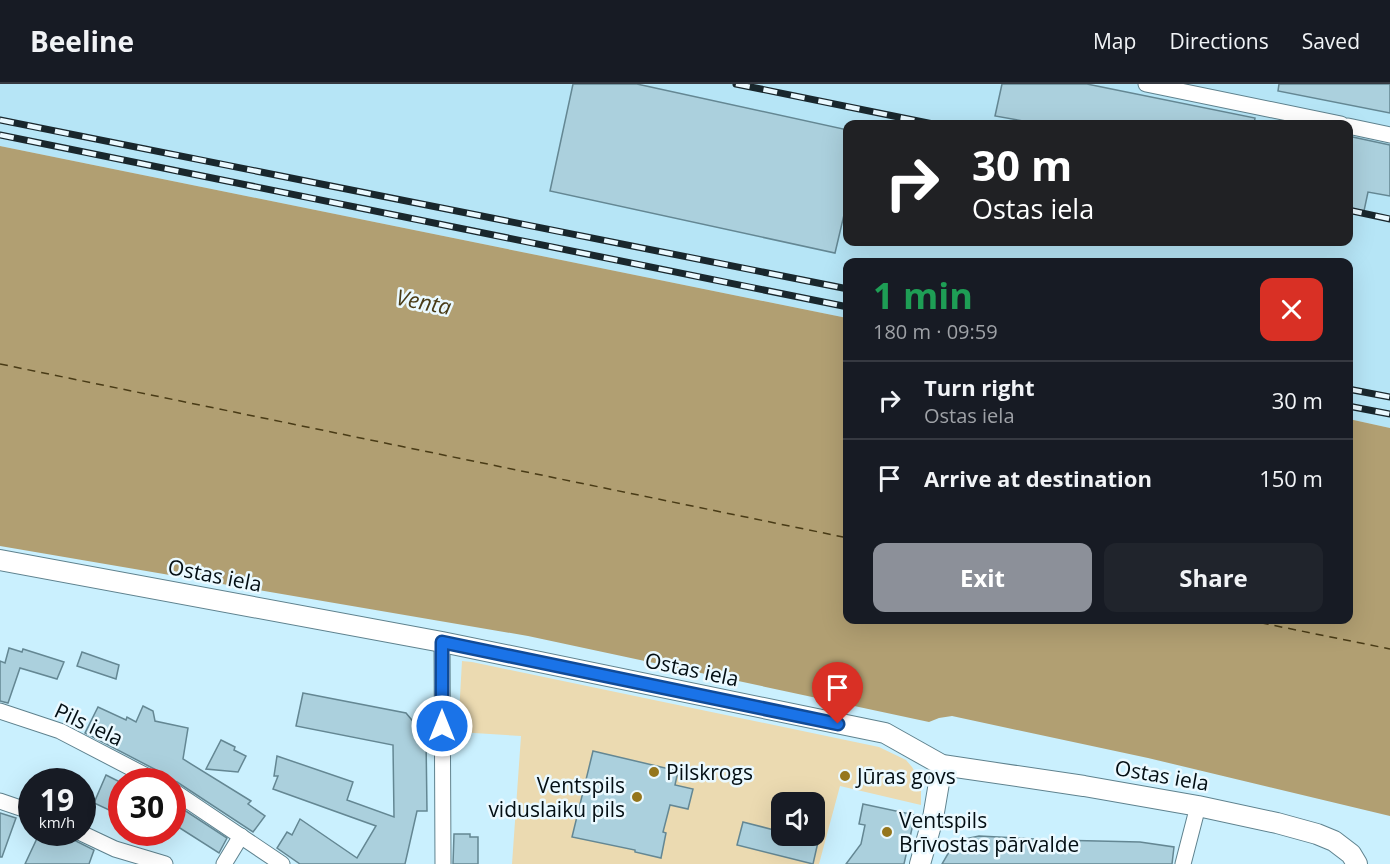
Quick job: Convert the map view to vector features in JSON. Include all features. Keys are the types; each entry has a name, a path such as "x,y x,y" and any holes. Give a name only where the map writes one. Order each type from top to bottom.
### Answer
{"street":[{"path":"1146,84 1322,120"},
{"path":"1353,127 1390,135"},
{"name":"Ostas iela","path":"0,560 442,642 885,733 942,765 1198,806 1317,834 1342,846 1357,864"},
{"path":"442,642 443,864"},
{"name":"Pils iela","path":"0,711 60,730 132,768"},
{"path":"920,864 933,818 942,765"},
{"path":"186,799 282,864"},
{"path":"0,801 18,807"},
{"path":"1183,864 1198,806"},
{"path":"224,864 242,836"},
{"path":"96,840 115,849 165,864"}],"shaded area":[{"path":"0,84 1390,84 1390,428 1353,420 1353,258 843,258 843,317 0,146"},
{"path":"462,661 879,747 906,760 912,767 921,783 921,805 840,786 825,842 825,792 771,792 771,846 824,846 819,864 512,864 521,736 458,732"}],"water":[{"name":"Venta","path":"0,146 843,317 843,624 1353,624 1353,420 1390,428 1390,816 1148,758 952,716 929,722 528,636 0,546"}],"building":[{"path":"573,84 637,84 843,129 843,219 835,253 550,191"},
{"path":"1002,84 1087,84 1255,118 1255,120 1018,120 995,116"},
{"path":"1279,84 1390,84 1390,113 1278,91"},
{"path":"1353,137 1390,145 1390,196 1368,192 1364,211 1353,209"},
{"path":"9,648 22,652 23,649 64,662 57,679 20,668 8,703 0,701 0,661 5,663"},
{"path":"82,652 119,665 116,679 77,666"},
{"path":"303,693 406,713 426,737 427,811 417,811 405,864 300,864 277,848 287,832 292,835 300,819 357,858 376,826 273,789 278,776 274,776 277,756 353,782 347,800 394,817 393,745 296,726"},
{"path":"143,706 153,711 155,721 188,728 183,759 251,801 248,804 265,816 253,832 186,788 186,768 152,768 85,733 98,707 126,720 127,717 136,722"},
{"path":"221,740 246,756 238,772 206,769"},
{"name":"Ventspils viduslaiku pils","path":"593,751 678,771 675,785 693,789 688,809 670,805 663,832 666,833 661,858 635,852 635,850 572,837"},
{"path":"106,775 108,776 108,810 96,804 96,798"},
{"name":"Ventspils Brīvostas pārvalde","path":"863,804 915,815 904,864 846,864 861,844 865,825 859,824"},
{"path":"186,811 227,838 219,853 186,832"},
{"path":"0,813 16,818 2,857 0,857"},
{"path":"743,822 771,829 771,846 817,846 813,864 737,845"},
{"path":"454,834 470,834 470,837 478,837 478,864 453,864"},
{"path":"979,836 1140,842 1174,847 1172,864 942,864 957,844 965,839"},
{"path":"33,846 86,846 94,850 89,864 25,864"}],"ferry route":[{"path":"0,364 843,537"},
{"path":"1267,624 1390,649"}],"railway":[{"path":"736,84 913,120"},
{"path":"0,120 843,288"},
{"path":"0,135 843,306"},
{"path":"1353,211 1390,219"},
{"path":"1353,390 1390,397"},
{"path":"1353,407 1390,414"}],"place":[{"name":"Pilskrogs","path":"654,772"},
{"name":"Jūras govs","path":"845,776"},
{"name":"Ventspils viduslaiku pils","path":"637,797"},
{"name":"Ventspils Brīvostas pārvalde","path":"887,832"}],"route":[{"path":"442,726 442,642 838,724"}]}
